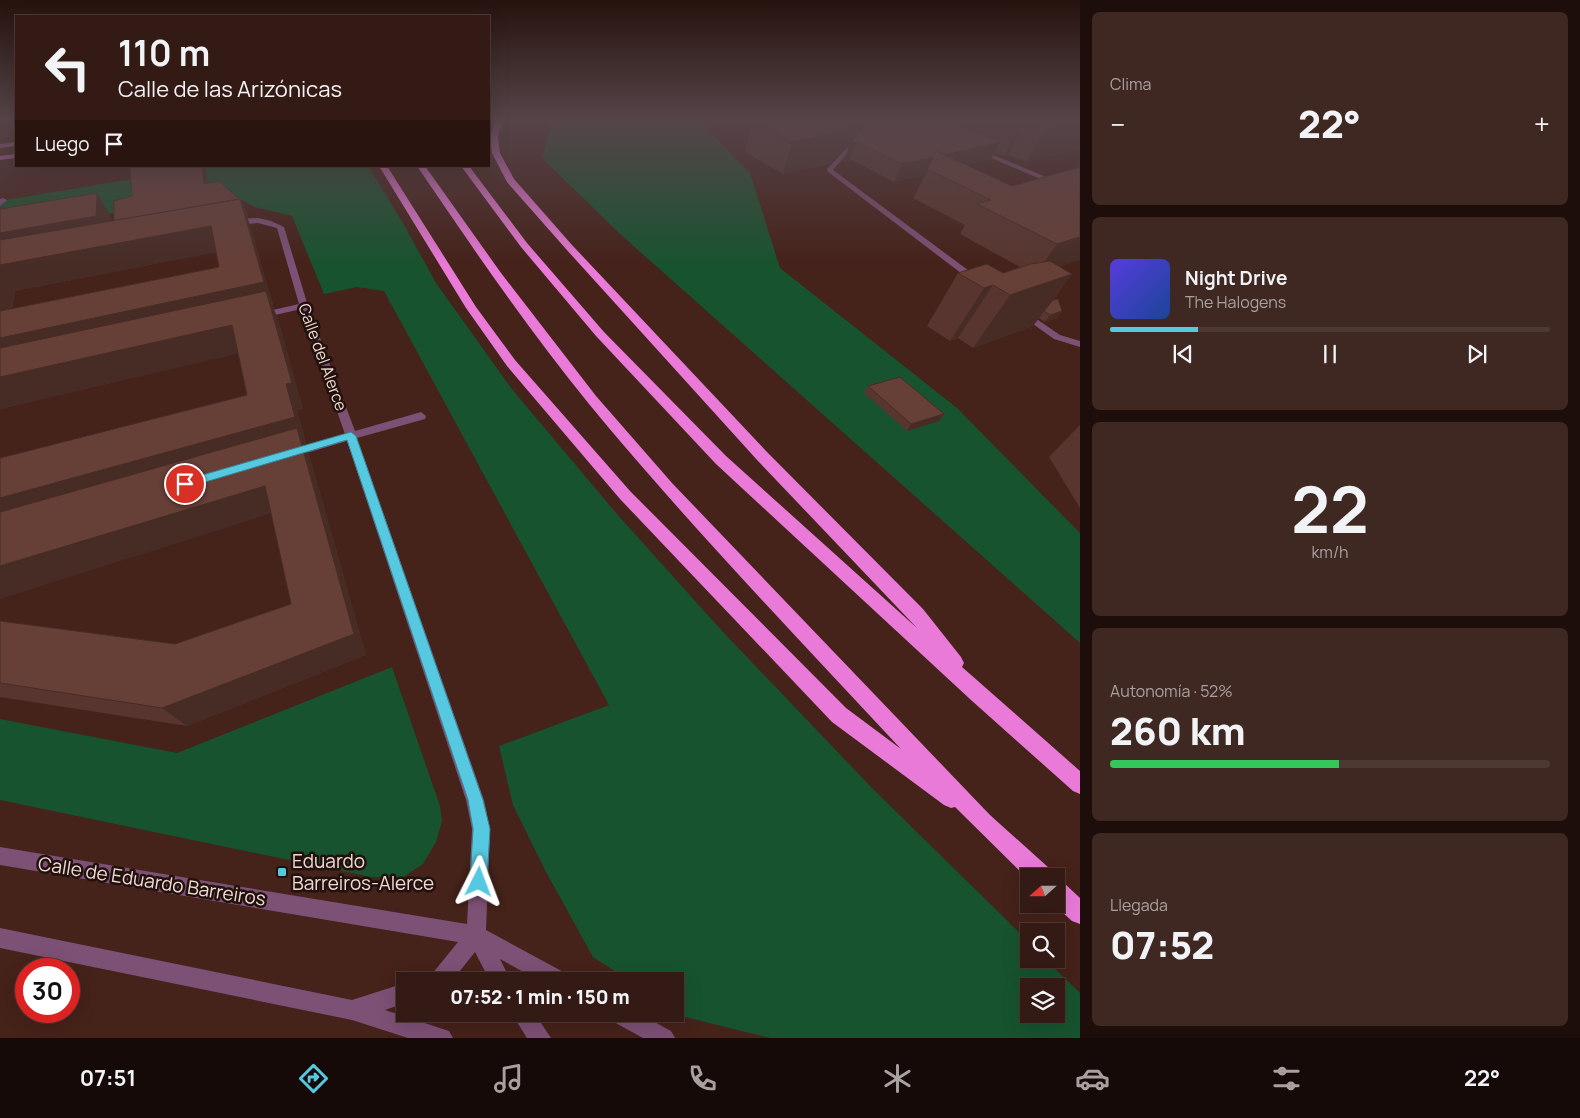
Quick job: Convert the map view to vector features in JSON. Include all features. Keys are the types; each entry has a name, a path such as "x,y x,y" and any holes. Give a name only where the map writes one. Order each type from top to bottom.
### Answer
{"highway":[{"path":"385,168 482,324 511,362 625,495 838,715 983,822"},
{"path":"423,168 497,275 598,406 681,501 983,822 1032,868"},
{"path":"467,168 524,245 600,334 721,460 978,694 1080,784"},
{"path":"504,168 510,180 569,246 763,457 917,614 978,694"},
{"path":"1065,899 1080,913"}],"street":[{"path":"830,168 829,170 985,287"},
{"path":"1021,168 1080,194"},
{"name":"Calle del Alerce","path":"220,225 251,220 267,220 280,227 304,306 351,436 475,800 482,829 476,935"},
{"path":"253,317 304,306"},
{"path":"1012,306 1057,337 1080,344"},
{"path":"277,458 420,416"},
{"name":"Calle de Eduardo Barreiros","path":"0,856 476,935 544,972"},
{"path":"446,972 476,935 496,972"},
{"path":"0,938 352,1010 442,1038"},
{"path":"352,1010 396,996"},
{"path":"528,1022 540,1038"},
{"path":"634,1022 664,1038"}],"green space":[{"path":"194,168 369,168 403,223 436,283 511,388 616,513 723,632 872,788 1020,933 1020,968 1054,968 1065,978 1020,978 1020,1023 1065,1023 1065,978 1080,993 1080,1038 770,1038 684,1016 684,972 616,972 593,957 546,872 513,805 499,746 609,705 384,291 357,287 324,294 292,216 255,207 228,193 36,226 0,222 0,201"},
{"path":"553,168 746,168 750,173 780,268 957,408 1080,533 1080,643 619,233"},
{"path":"392,667 440,806 442,821 436,842 423,864 403,877 371,877 0,800 0,719 177,753"}],"building":[{"path":"130,168 202,168 204,184 219,181 239,199 114,221 114,201 132,196"},
{"path":"974,168 1012,186 1080,168 1080,237 1057,244 977,204 991,200 927,169"},
{"path":"97,193 96,216 0,233 0,209"},
{"path":"240,199 264,282 0,338 0,311 219,267 211,226 0,265 0,240"},
{"path":"1050,261 1072,274 1010,295 993,285 984,288 958,273 987,264 1003,273 1031,264"},
{"path":"266,291 292,383 286,384 295,417 0,498 0,458 247,395 232,325 0,377 0,348"},
{"path":"1058,299 1062,311 1050,315 1044,311 1053,300"},
{"path":"900,377 944,414 911,424 868,386"},
{"path":"297,428 354,634 162,708 0,683 0,621 175,644 291,604 265,486 0,566 0,512"}],"place":[{"name":"Eduardo Barreiros-Alerce","path":"282,872"}],"route":[{"path":"185,484 351,436 475,800 482,829 479,882"}]}
